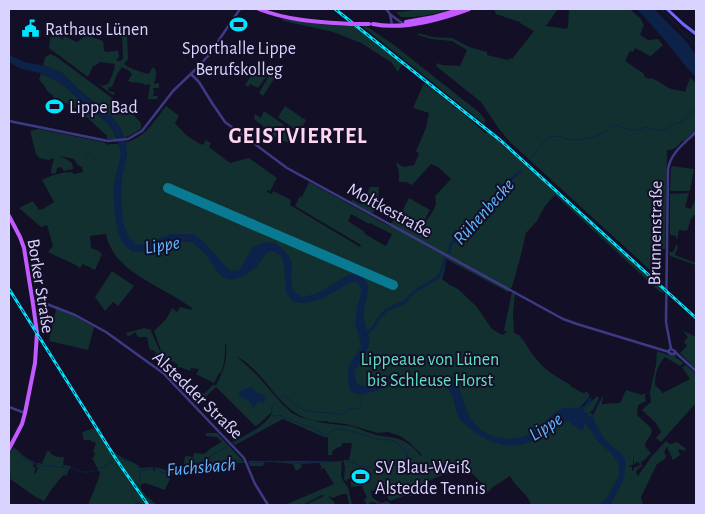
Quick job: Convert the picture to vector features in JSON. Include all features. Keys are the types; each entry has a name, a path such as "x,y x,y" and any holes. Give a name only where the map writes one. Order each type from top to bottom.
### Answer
{"main road":[{"path":"259,9 295,19 351,24 412,24 428,22 469,9"},
{"path":"392,24 434,17 462,9"},
{"path":"667,9 682,24 696,34"},
{"name":"Borker Straße","path":"9,216 23,244 36,331 35,358 26,412 22,426 10,446"}],"street":[{"path":"9,121 108,142 133,137 145,128 173,91 202,64 216,47 240,9"},
{"path":"386,9 399,21 403,22"},
{"path":"390,14 392,24"},
{"name":"Moltkestraße","path":"192,74 227,124 286,168 570,322 654,348 670,351"},
{"name":"Brunnenstraße","path":"670,351 666,322 668,169 675,152 696,132"},
{"name":"Alstedder Straße","path":"33,301 39,301 72,313 106,332 162,372 244,458 255,484 268,505"},
{"path":"662,350 670,344"},
{"path":"670,351 671,354 674,353 681,357 696,371"},
{"path":"9,407 26,412"}],"green space":[{"path":"451,9 414,17 401,17 397,13 397,12"},
{"path":"494,9 558,9 546,26 567,29 569,9 630,9 641,19 644,25 640,35 648,40 658,39 663,45 650,56 635,48 633,52 630,51 625,61 643,73 645,77 651,78 671,89 685,92 690,78 696,84 696,130 675,148 667,150 665,249 660,249 656,253 651,271 510,142 481,102 436,66 437,63 460,66 467,50 452,41 431,39 418,35 418,33 433,37 452,38 469,47 487,52 487,55 508,60 512,59 534,31 520,22 496,14"},
{"path":"279,18 327,25 355,26 402,64 398,72 391,62 361,43 333,32 284,21"},
{"path":"362,26 366,26 394,45 480,113 486,121 483,123"},
{"path":"132,28 132,32 127,34 128,59 124,64 148,74 153,67 155,69 154,84 159,83 159,88 153,88 153,96 158,96 157,99 148,99 150,84 145,85 128,81 132,74 122,67 112,87 109,87 108,90 115,93 113,95 98,84 103,86 109,83 115,64 99,62 93,66 88,77 49,48 51,32 60,34 58,36 63,40 64,36 77,42 86,35 103,41 106,52 118,50 119,57 117,61 120,61 123,59 122,32"},
{"path":"51,54 131,112 141,123 141,129 124,138 119,126 104,110 80,91 62,73 43,66 45,57"},
{"path":"258,65 272,73 275,71 278,73 263,96 259,93 269,73 258,88 250,84 248,87 245,85"},
{"path":"41,73 61,83 108,123 117,139 107,139 107,135 74,107 65,103 62,106 39,80"},
{"name":"Lippeaue von Lünen bis Schleuse Horst","path":"424,83 485,133 488,131 665,291 665,293 660,292 555,195 526,233 512,287 508,292 446,259 442,279 458,289 476,306 492,329 502,335 507,332 504,330 512,292 515,294 513,313 514,333 521,336 520,338 522,338 532,354 548,371 570,386 583,393 587,392 590,395 580,407 583,409 597,396 599,398 590,412 593,415 603,395 602,404 603,406 603,404 620,403 626,390 642,395 646,393 646,401 638,405 637,415 651,428 652,431 645,446 651,453 640,464 636,462 634,464 633,455 633,465 629,467 632,467 633,471 634,468 642,464 636,472 638,476 651,457 666,441 670,444 677,442 686,449 685,451 678,449 680,455 673,460 667,447 664,452 665,459 657,464 641,497 643,505 531,505 528,498 510,476 493,487 484,496 484,485 467,469 456,473 454,471 413,488 410,497 409,494 390,501 386,495 389,493 386,486 371,491 372,497 376,500 381,503 387,501 391,505 371,502 367,505 364,499 367,498 362,486 351,487 351,479 347,479 347,482 344,479 344,460 349,460 351,443 342,443 341,447 333,450 332,455 328,455 328,437 283,419 235,445 232,442 261,426 273,411 255,426 216,387 197,405 194,402 213,385 216,385 221,376 226,355 226,344 221,373 219,373 214,383 196,374 199,369 191,368 190,371 177,367 178,365 170,360 166,364 157,358 153,350 151,351 147,337 138,337 135,332 128,337 126,333 144,328 152,330 162,353 154,331 167,318 172,308 177,312 180,307 192,310 191,307 133,272 116,256 106,234 90,236 91,248 102,254 95,270 83,264 80,268 48,252 53,246 47,225 41,227 19,208 33,201 39,210 54,202 42,180 61,173 72,172 74,174 83,172 82,167 74,159 59,156 72,163 73,169 64,171 59,167 56,173 52,174 54,158 49,160 39,158 36,154 30,131 39,129 103,142 109,145 120,144 137,138 149,128 166,106 179,116 175,123 184,133 203,145 206,140 211,143 209,147 230,163 249,158 277,178 270,191 267,190 267,192 272,194 273,191 291,200 290,205 360,247 361,245 295,206 300,196 302,197 309,182 389,226 398,214 422,227 436,204 435,196 451,179 438,167 431,164 412,185 406,182 399,182 396,162 403,167 414,165 419,154 416,151 426,128 429,113 413,108","holes":["351,214 392,234 386,246 348,221","236,356 256,371 280,400 300,415 312,420 346,424 378,433 388,432 400,436 409,442 422,455 419,456 414,448 396,438 376,435 351,426 323,423 300,417 292,413 283,405 256,374"]},
{"path":"285,106 301,117 301,119 306,120 300,131 297,131 278,117"},
{"path":"264,111 297,134 292,145 274,136 254,119 255,114 261,118"},
{"path":"672,166 694,169 690,191 670,191"},
{"path":"370,187 379,187 378,206 371,213 351,202 352,199 358,203 368,205 371,198 367,193"},
{"path":"689,193 685,207 691,209 696,197 696,213 691,219 687,231 679,230 676,239 676,236 670,235 670,194"},
{"path":"409,198 430,210 422,225 401,213"},
{"path":"676,245 678,246 675,255 696,263 696,265 670,256 669,252 673,252"},
{"path":"112,271 134,286 118,306 113,302 105,311 95,297"},
{"path":"56,309 94,327 88,350 49,341"},
{"path":"682,330 696,337 696,369 680,353 687,346 684,342 688,337"},
{"path":"657,351 668,355 667,352 671,355 676,355 675,357 684,363 680,366 665,357 662,360 655,377 655,385 663,393 690,379 682,367 686,365 696,374 696,403 661,442 656,438 661,432 660,429 642,410 651,402 650,392"},
{"path":"94,428 146,505 137,503 133,505 88,505 100,473 92,458 94,457 95,453 93,452 96,443 84,440 82,433"},
{"path":"97,428 99,428 114,452 141,468 153,467 154,474 155,467 166,470 183,465 186,469 172,474 165,490 145,483 142,484 140,487 146,496 157,505 149,505 118,461"},
{"path":"206,433 217,433 244,463 214,465 215,468 189,466 191,463 184,464 185,456 193,457 194,453 204,454 222,442 217,437 206,436"},
{"path":"14,447 34,462 32,466 36,468 35,474 38,468 36,466 37,463 46,464 42,463 48,450 54,456 64,457 63,465 71,466 66,476 63,475 44,501 9,478 9,449 11,451"},
{"path":"248,461 342,461 341,477 343,477 342,479 348,487 352,505 349,504 347,494 342,494 333,498 328,496 335,505 305,505 324,496 322,495 303,505 287,505 334,484 324,468 321,469 319,463 301,464 302,467 296,471 293,464 265,462 263,466 250,466"}],"water":[{"path":"637,9 654,9 685,40 696,55 696,77 687,68"},
{"name":"Lippe","path":"9,55 24,62 46,66 62,73 80,91 113,118 119,126 126,143 127,155 122,177 123,222 128,236 136,244 143,245 171,234 193,234 205,243 231,271 239,270 253,247 267,242 275,243 284,250 292,262 291,279 293,290 302,297 316,293 352,273 361,276 368,286 364,311 369,344 366,354 354,371 357,384 367,385 394,376 447,379 455,383 459,388 470,417 489,435 510,439 531,434 560,409 579,408 591,397 592,401 583,410 589,415 583,421 593,415 607,442 624,458 625,470 622,483 610,505 599,505 607,497 618,478 618,464 616,458 594,437 586,424 584,424 584,429 581,431 568,421 562,424 556,421 547,432 530,442 512,446 503,445 485,439 459,418 454,400 443,384 423,387 389,384 376,391 360,395 351,392 348,368 361,348 355,323 357,306 362,291 358,283 353,281 322,299 305,303 293,302 286,292 284,266 281,256 273,251 267,253 252,271 240,278 231,280 223,277 214,268 207,256 192,242 173,242 149,251 133,252 124,245 118,234 113,188 121,153 112,129 108,123 61,83 43,74 21,69 9,62"},
{"path":"251,387 256,392 264,395 264,404 258,401 253,408 250,402 239,395 242,390"}],"waterway":[{"path":"661,9 696,46"},
{"path":"531,158 549,137 557,136 572,140 585,139 601,134 612,126 619,126 630,130 646,127 661,131 675,123 682,122 696,107"},
{"path":"84,156 92,151"},
{"name":"Rühenbecke","path":"449,252 451,244 463,230 472,222 482,218 500,190 520,171"},
{"name":"Rühenbecke","path":"366,334 373,328 386,310 405,302 418,289 437,278 441,273 445,259"},
{"name":"Fuchsbach","path":"280,399 284,395 305,410 340,415 350,409 359,409 361,407 362,394"},
{"path":"593,415 600,400"},
{"name":"Fuchsbach","path":"272,414 271,410 275,403"},
{"name":"Fuchsbach","path":"272,416 279,415 314,428 324,435"},
{"path":"199,463 260,427"},
{"name":"Fuchsbach","path":"325,435 336,429 348,430 376,439 391,440 408,454 406,460 401,459 399,463 385,466 383,470 379,469 376,471 372,467 359,466 352,462 327,462"},
{"path":"13,447 32,463 70,468 84,472 102,468 114,461"},
{"path":"624,459 630,456"},
{"path":"119,458 134,463 140,469"},
{"name":"Fuchsbach","path":"143,505 132,496 138,488 141,470 156,469 164,473 198,463 235,460 244,462"},
{"name":"Fuchsbach","path":"249,462 293,463"},
{"name":"Fuchsbach","path":"294,463 327,462"},
{"path":"64,475 67,469"}],"runway":[{"path":"168,188 393,285"}],"railway":[{"path":"335,9 500,140 696,318"},
{"path":"9,289 116,459 148,505"}],"place":[{"name":"Sporthalle Lippe Berufskolleg","path":"239,25"},
{"name":"Rathaus Lünen","path":"31,29"},
{"name":"Lippe Bad","path":"55,107"},
{"name":"SV Blau-Weiß Alstedde Tennis","path":"361,477"}],"district":[{"name":"GEISTVIERTEL","path":"298,135"}]}
